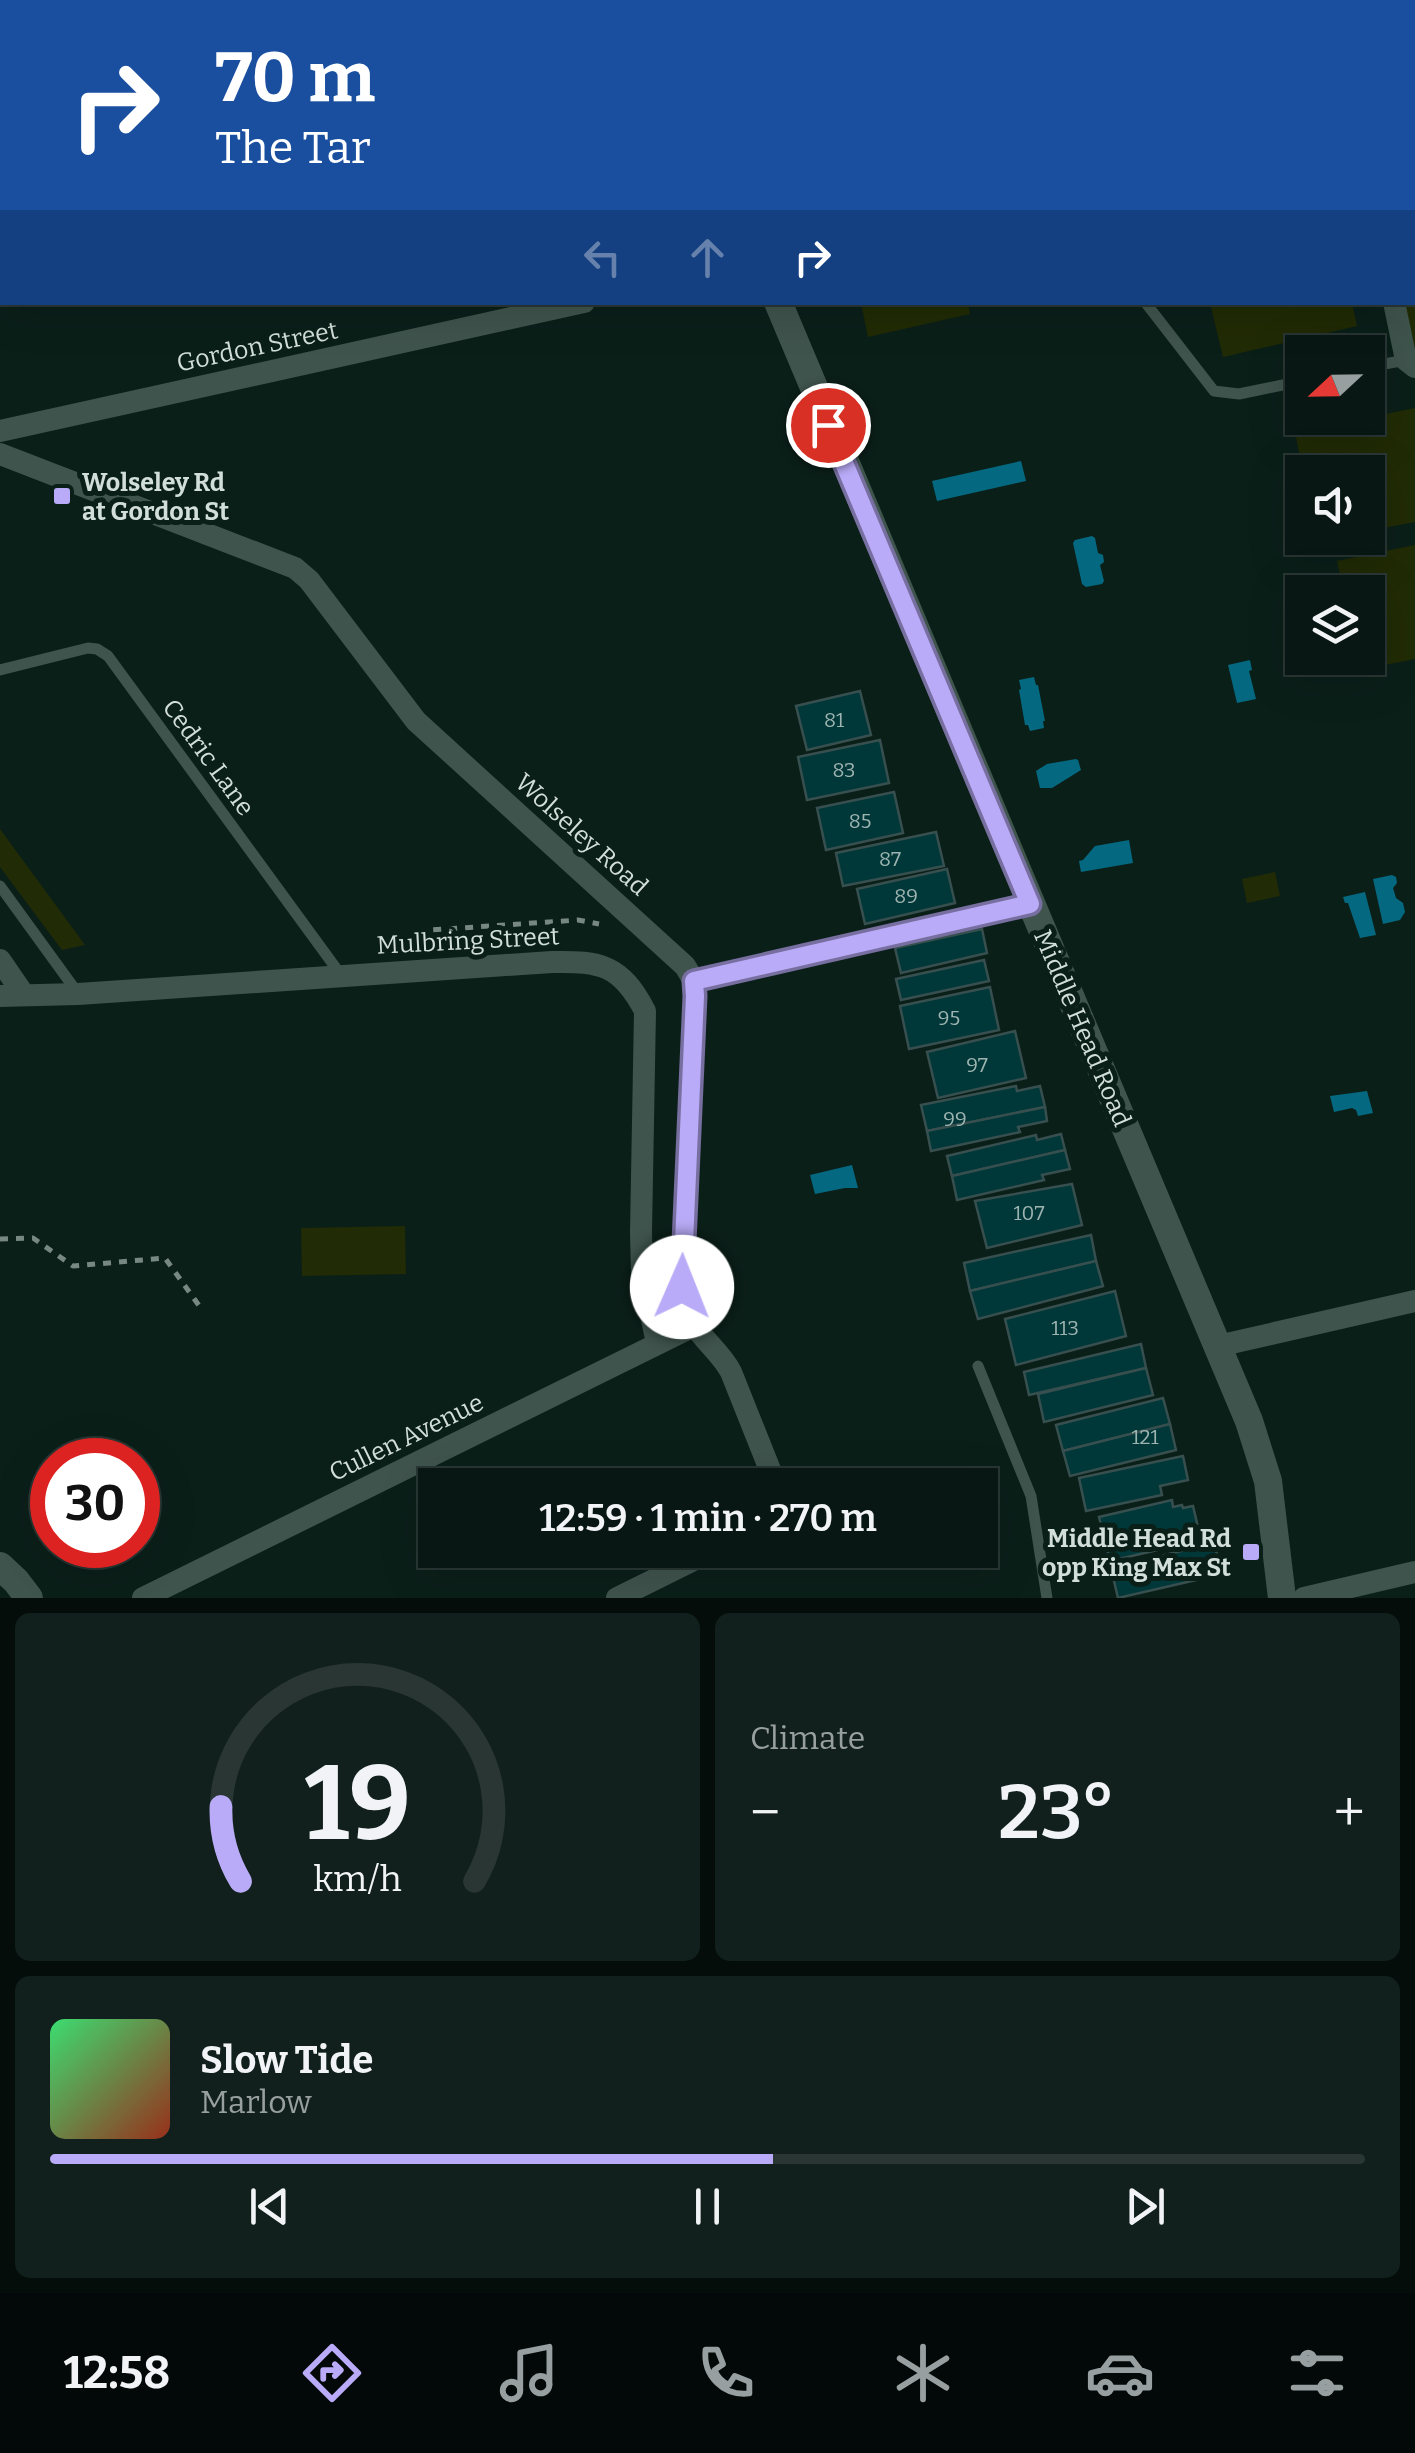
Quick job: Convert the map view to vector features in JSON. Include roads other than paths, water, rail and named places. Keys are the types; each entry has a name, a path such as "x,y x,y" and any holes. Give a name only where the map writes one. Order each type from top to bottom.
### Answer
{"street":[{"name":"Gordon Street","path":"0,431 570,305"},
{"name":"Middle Head Road","path":"779,305 1249,1421 1268,1481 1282,1598"},
{"path":"1395,305 1411,363"},
{"name":"Wolseley Road","path":"0,454 296,568 310,580 416,722 652,934 685,966 694,981"},
{"path":"770,1468 724,1358 694,1326 685,1300 682,1272 694,981 1030,904"},
{"path":"0,960 24,995"},
{"name":"Mulbring Street","path":"0,996 587,961 607,968 624,979 645,1011 642,1274 658,1343"},
{"path":"1218,1346 1415,1301"},
{"name":"Cullen Avenue","path":"143,1598 694,1326"},
{"path":"0,1566 29,1598"},
{"path":"617,1598 678,1568"},
{"path":"1304,1598 1415,1572"}],"lane":[{"path":"1147,305 1214,391 1238,394 1285,384"},
{"path":"1385,366 1411,363"},
{"name":"Cedric Lane","path":"0,670 88,648 108,656 341,975"},
{"path":"0,886 78,994"},
{"path":"978,1366 1031,1496 1047,1598"}],"water":[{"path":"1021,461 1026,481 937,501 932,481"},
{"path":"1092,536 1098,553 1103,555 1100,565 1104,581 1086,587 1073,543"},
{"path":"1250,660 1256,699 1237,703 1228,665"},
{"path":"1034,677 1045,721 1044,728 1030,731 1025,725 1019,680"},
{"path":"1076,759 1081,770 1052,788 1040,788 1036,771 1047,764"},
{"path":"1129,840 1133,863 1081,872 1079,861 1095,846"},
{"path":"1396,877 1396,898 1403,903 1405,912 1400,920 1383,924 1373,879"},
{"path":"1365,892 1376,935 1360,938 1343,897"},
{"path":"1367,1091 1373,1113 1358,1116 1352,1108 1334,1112 1330,1096"},
{"path":"852,1165 858,1188 815,1194 810,1175"}],"place":[{"name":"Wolseley Rd at Gordon St","path":"62,496"},
{"name":"Middle Head Rd opp King Max St","path":"1251,1552"}]}
